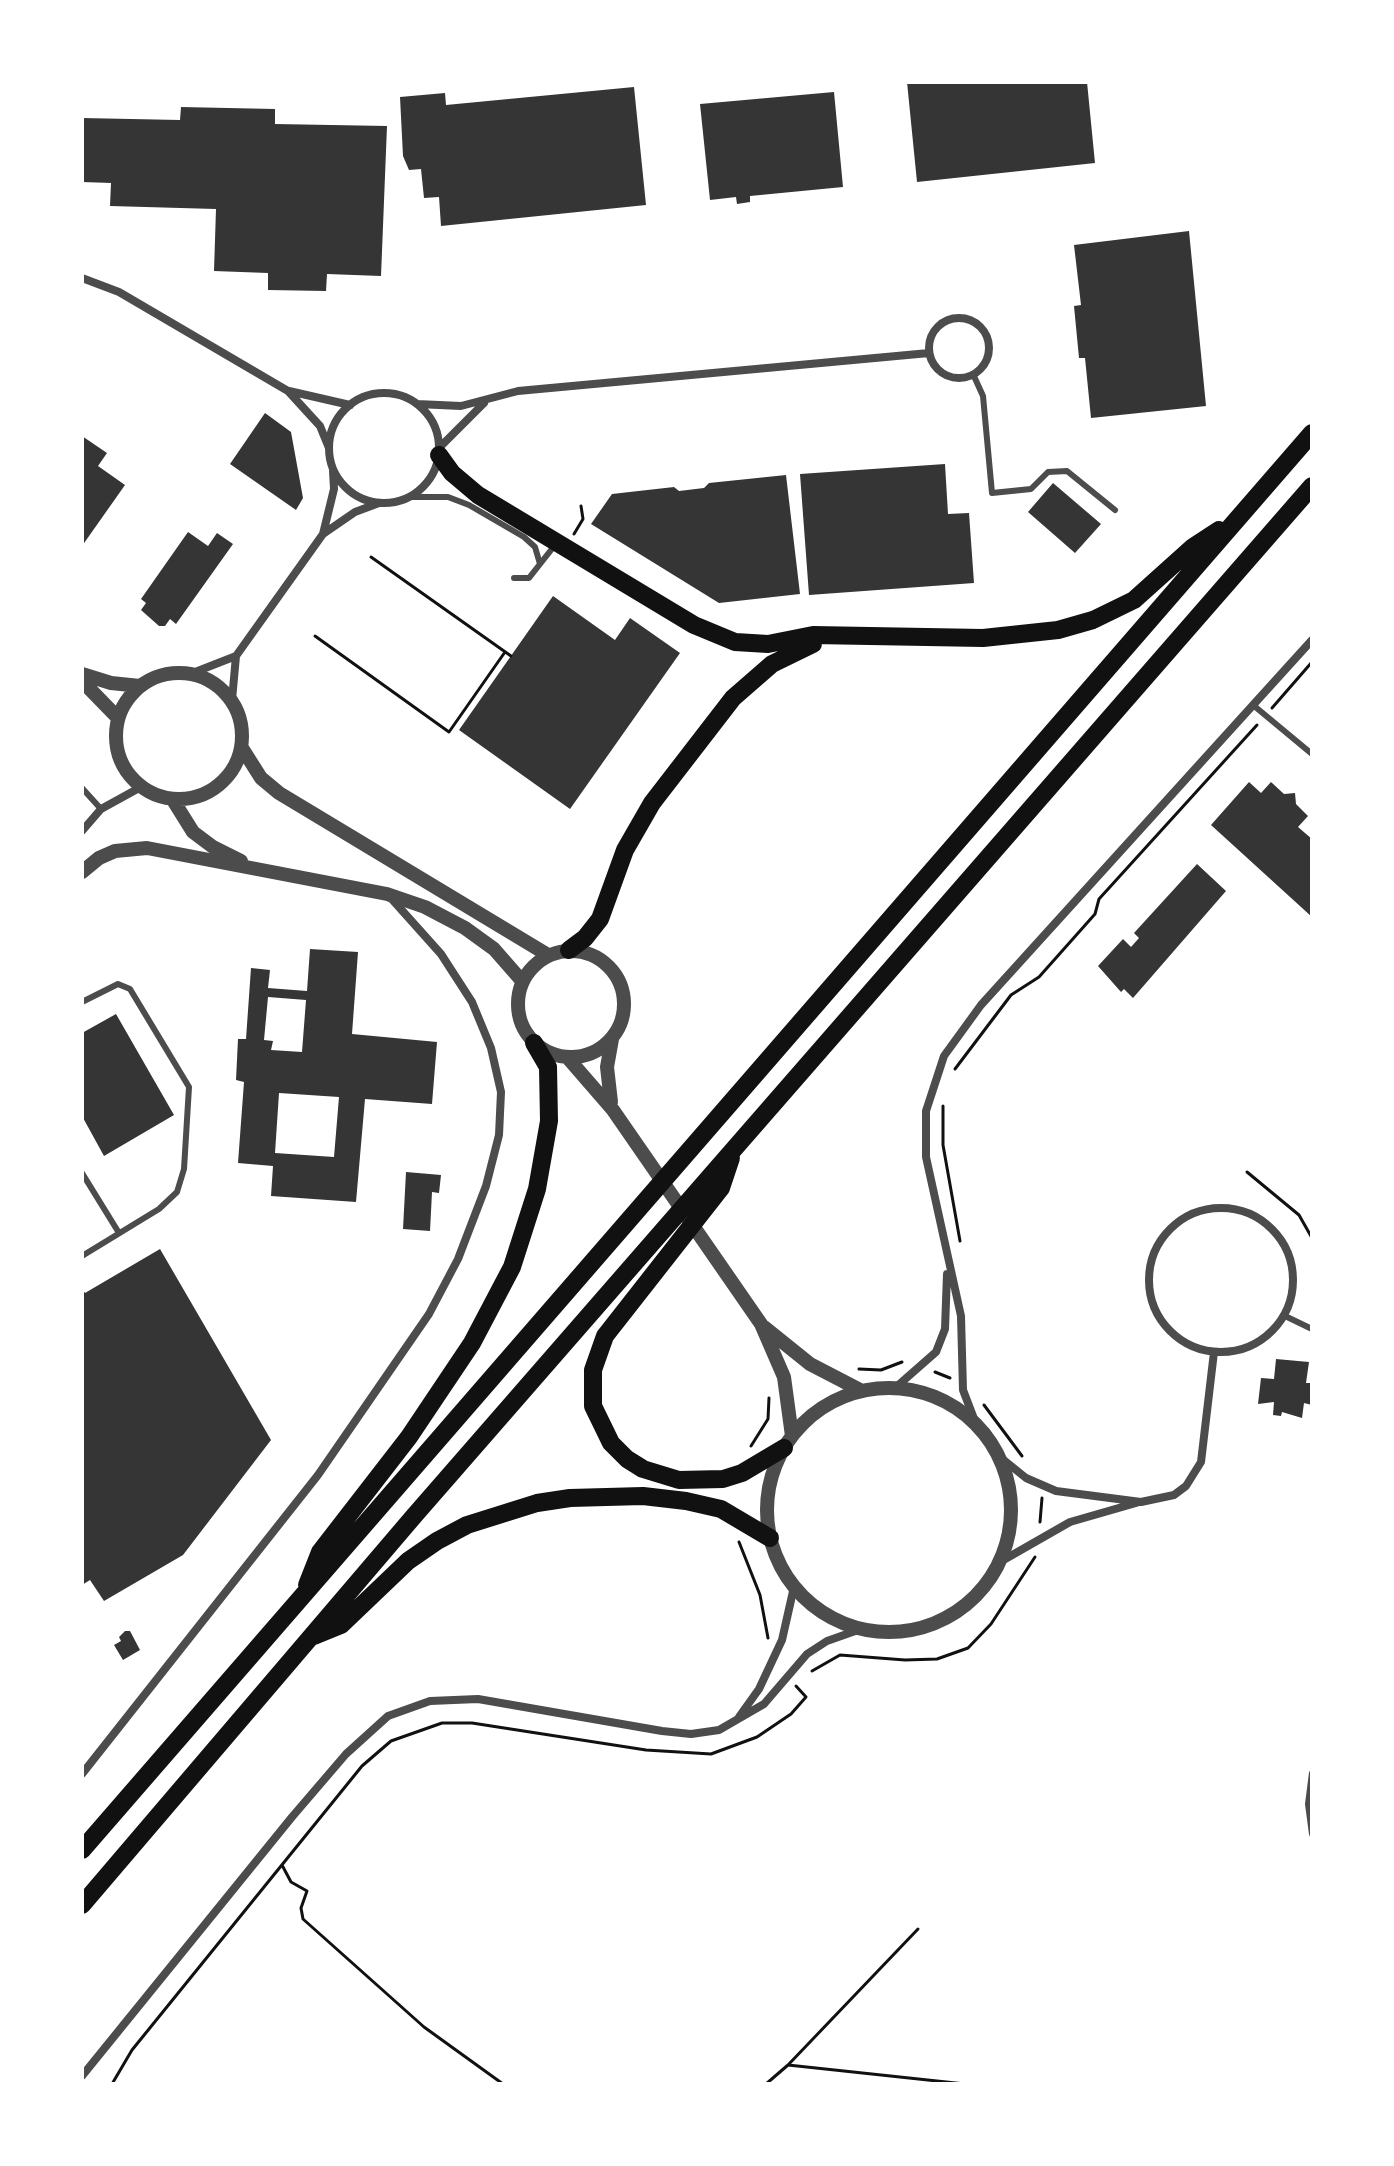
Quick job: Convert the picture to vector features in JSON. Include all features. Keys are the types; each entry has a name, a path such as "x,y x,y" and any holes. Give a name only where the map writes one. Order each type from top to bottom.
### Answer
{"highway":[{"path":"82,1850 1312,433"},
{"path":"439,452 465,486 718,637 768,644 813,635 835,638 1023,636 1093,620 1134,600 1193,547 1235,520"},
{"path":"82,1905 734,1149 1312,486"},
{"path":"569,950 585,938 600,919 625,850 652,803 733,698 772,664 792,652 835,638"},
{"path":"302,1598 320,1552 409,1437 472,1343 512,1267 537,1189 549,1121 548,1067 534,1043"},
{"path":"734,1149 721,1188 605,1336 593,1370 593,1406 611,1443 627,1459 643,1469 679,1480 723,1479 742,1473 788,1442"},
{"path":"311,1637 341,1625 408,1561 437,1541 467,1525 537,1503 570,1498 643,1496 686,1501 721,1509 770,1538"}],"street":[{"path":"82,278 119,292 288,391 320,426 329,450 334,489 323,534"},
{"path":"954,318 971,321 981,329 988,346 985,363 973,374 948,376 938,369 929,353 936,328 954,318"},
{"path":"417,404 441,407 485,402 518,391 929,353"},
{"path":"288,391 350,405"},
{"path":"329,450 338,418 350,405 366,396 383,393 401,395 417,404 430,417 438,433 439,452"},
{"path":"236,656 190,674 155,677 140,686 127,700 118,718 115,737 118,756 127,773 141,787 173,800 201,796 225,781 242,748 243,731 232,700 236,656 323,534 355,512 410,497 425,485 439,452 485,402"},
{"path":"332,466 352,492 380,503"},
{"path":"1141,1502 1087,1497 1042,1487 1000,1457 976,1424 963,1390 961,1316 926,1157 926,1111 944,1056 981,1005 1312,640"},
{"path":"82,674 111,683 140,686"},
{"path":"190,674 206,679 232,700"},
{"path":"82,681 118,718"},
{"path":"242,748 261,778 279,793 548,955"},
{"path":"82,831 101,809 141,787"},
{"path":"173,800 193,832 213,847 255,868"},
{"path":"82,872 99,858 130,847 387,894 425,907 465,928 494,949 522,981"},
{"path":"82,1774 318,1475 429,1314 458,1259 486,1186 499,1135 501,1092 491,1048 472,1002 441,954 387,894"},
{"path":"612,1039 584,1056 567,1057 550,1053 534,1043 518,1014 522,981 533,966 548,955 569,950 594,955 618,977 625,1009 612,1039 607,1084 613,1110"},
{"path":"567,1057 613,1110 761,1324 784,1377 788,1442"},
{"path":"1212,1208 1237,1209 1269,1225 1285,1245 1293,1269 1293,1294 1285,1316 1269,1335 1247,1348 1214,1352 1177,1338 1161,1321 1151,1297 1149,1272 1159,1243 1171,1227 1193,1213 1212,1208"},
{"path":"895,1388 936,1352 945,1329 948,1261"},
{"path":"761,1324 810,1364 862,1391"},
{"path":"1000,1562 1070,1522 1174,1495 1195,1474 1202,1453 1214,1352"},
{"path":"976,1424 939,1398 895,1388 862,1391 823,1407 788,1442 769,1488 770,1538 779,1563 794,1587 825,1614 861,1629 898,1632 942,1621 979,1594 1000,1562 1009,1535 1011,1503 1000,1457"},
{"path":"737,1719 759,1689 782,1640 794,1587"},
{"path":"82,2076 346,1754 388,1716 407,1707 451,1698 478,1699 691,1734 719,1730 764,1704 807,1654 827,1641 861,1629"}],"lane":[{"path":"973,374 983,396 992,493 1031,489 1048,472 1067,471 1115,510"},
{"path":"410,497 431,494 469,505 535,547 540,564"},
{"path":"514,578 529,578 557,543"},
{"path":"1253,705 1312,754"},
{"path":"82,788 101,809"},
{"path":"82,1002 118,984 130,989 189,1087 184,1169 177,1192 159,1209 82,1256"},
{"path":"82,1173 119,1233"},
{"path":"1285,1316 1312,1329"},
{"path":"1312,1773 1308,1804 1312,1834"}],"path":[{"path":"557,543 571,538 583,519 581,506"},
{"path":"371,557 511,656"},
{"path":"315,636 449,732 505,652"},
{"path":"949,1079 1011,995 1039,977 1095,914 1099,899 1312,662"},
{"path":"943,1102 943,1145 962,1252"},
{"path":"1247,1172 1299,1215 1312,1238"},
{"path":"980,1400 1008,1432 1024,1459"},
{"path":"795,1686 825,1661 840,1655 937,1659 968,1648 991,1624 1036,1556 1042,1487"},
{"path":"112,2084 132,2050 362,1766 391,1741 442,1723 472,1723 646,1750 711,1754 757,1737 791,1714 806,1697 787,1679"},
{"path":"282,1865 291,1882 307,1891 301,1908 303,1919 424,2027 503,2084"},
{"path":"766,2084 788,2065 918,1929"},
{"path":"788,2065 965,2084"}],"building":[{"path":"907,82 1087,82 1095,163 917,182"},
{"path":"634,87 646,205 441,226 439,197 424,198 421,169 409,170 403,156 400,97 445,93 446,105"},
{"path":"834,92 843,187 750,196 750,202 737,204 736,197 710,200 700,104"},
{"path":"181,107 275,109 275,124 387,126 381,276 327,274 326,291 268,290 268,273 214,271 216,209 110,206 111,183 82,182 82,118 180,120"},
{"path":"1189,231 1206,406 1091,418 1085,358 1079,358 1074,306 1081,305 1074,245"},
{"path":"265,413 291,432 303,498 296,510 230,464"},
{"path":"82,436 107,453 98,466 125,485 82,546"},
{"path":"945,464 948,514 969,513 974,583 809,595 800,474"},
{"path":"786,475 800,594 719,603 591,524 612,494 674,487 679,491 704,488 709,483"},
{"path":"1053,483 1101,524 1075,553 1028,512"},
{"path":"188,532 208,546 217,533 233,544 176,624 170,619 165,626 159,626 141,610 146,603 141,599"},
{"path":"553,596 615,640 630,618 680,653 570,809 459,730"},
{"path":"1249,782 1261,793 1271,782 1284,794 1295,793 1296,804 1308,816 1298,827 1312,839 1312,917 1211,825"},
{"path":"1197,864 1226,891 1133,998 1124,989 1121,992 1098,966 1123,939 1131,947 1139,938 1134,933"},
{"path":"310,949 358,952 352,1034 437,1042 432,1104 365,1099 356,1202 271,1196 273,1166 238,1163 244,1082 236,1080 238,1039 246,1039 251,968 270,970 268,988 307,991","holes":["268,997 306,1000 302,1052 271,1050 273,1041 264,1040","279,1093 339,1097 334,1157 275,1153"]},
{"path":"116,1014 174,1115 104,1156 82,1116 82,1033"},
{"path":"406,1172 441,1175 439,1193 432,1192 430,1231 403,1229"},
{"path":"160,1249 271,1440 183,1555 104,1601 90,1580 82,1585 82,1288 85,1293"},
{"path":"1276,1359 1309,1362 1306,1383 1312,1383 1312,1405 1304,1403 1302,1418 1282,1412 1281,1416 1273,1415 1274,1402 1258,1404 1261,1378 1274,1379"},
{"path":"130,1631 140,1650 123,1660 114,1645 121,1641 119,1637"}]}
